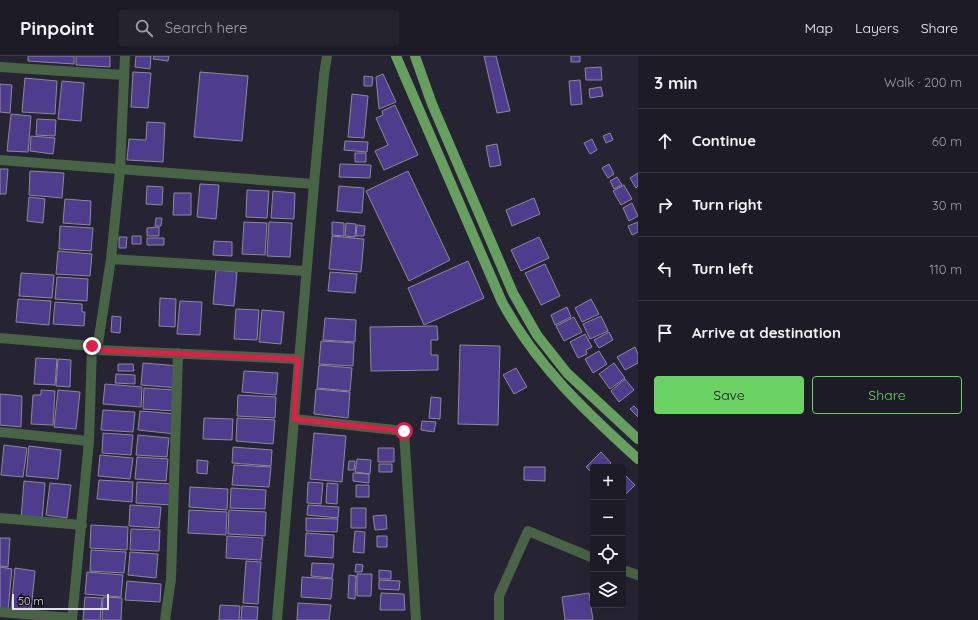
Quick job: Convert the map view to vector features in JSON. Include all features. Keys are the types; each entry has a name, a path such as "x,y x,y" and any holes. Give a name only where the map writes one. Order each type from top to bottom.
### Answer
{"main road":[{"path":"396,56 502,302 512,321 524,340 558,382 607,431 638,459"},
{"path":"414,56 441,126 513,293 522,310 537,335 567,373 638,439"}],"street":[{"path":"0,612 72,619 89,441 94,348 111,259 120,170 125,56"},
{"path":"277,620 298,359 327,56"},
{"path":"0,67 124,76"},
{"path":"0,160 314,184"},
{"path":"111,259 306,271"},
{"path":"0,338 94,348 298,359"},
{"path":"165,620 171,579 178,353"},
{"path":"294,419 404,431 416,620"},
{"path":"0,432 89,441"},
{"path":"0,518 82,525"},
{"path":"499,620 499,596 528,531 590,557"},
{"path":"626,571 638,575"}],"building":[{"path":"28,56 74,56 74,64 28,61"},
{"path":"76,56 110,56 110,67 76,65"},
{"path":"136,56 151,56 150,69 135,67"},
{"path":"154,56 169,56 168,61 153,59"},
{"path":"484,56 496,56 510,111 497,113"},
{"path":"571,56 580,56 580,62 571,62"},
{"path":"601,67 602,80 586,80 585,68"},
{"path":"133,72 151,73 148,108 131,107"},
{"path":"200,72 248,76 242,141 194,137"},
{"path":"383,74 396,102 379,109 376,77"},
{"path":"364,76 373,77 372,86 364,86"},
{"path":"25,78 57,81 55,114 22,112"},
{"path":"580,80 582,104 571,105 569,81"},
{"path":"62,81 84,83 81,121 58,119"},
{"path":"0,84 12,85 10,113 0,112"},
{"path":"601,87 603,96 590,98 589,89"},
{"path":"352,94 368,96 364,138 348,137"},
{"path":"395,105 418,155 384,170 375,151 388,145 376,118 383,115 382,111"},
{"path":"11,114 31,116 28,152 7,151"},
{"path":"37,119 56,120 55,136 36,135"},
{"path":"147,122 165,123 163,162 127,160 129,139 146,140"},
{"path":"610,133 613,140 606,143 603,136"},
{"path":"31,136 55,138 53,154 30,151"},
{"path":"592,139 597,150 590,154 584,143"},
{"path":"345,141 368,142 367,152 344,150"},
{"path":"497,144 501,165 490,167 486,146"},
{"path":"355,153 366,153 366,162 355,162"},
{"path":"340,164 371,165 370,178 339,177"},
{"path":"609,164 614,174 608,178 602,168"},
{"path":"0,169 8,169 6,194 0,194"},
{"path":"30,171 64,173 62,198 29,195"},
{"path":"408,171 450,260 409,281 366,191"},
{"path":"638,173 638,186 636,188 630,178"},
{"path":"617,177 622,185 614,189 610,181"},
{"path":"200,184 219,185 216,219 197,217"},
{"path":"624,185 632,199 621,205 613,191"},
{"path":"147,186 163,187 162,205 146,204"},
{"path":"339,186 364,188 362,213 337,211"},
{"path":"247,190 269,191 267,218 246,217"},
{"path":"273,191 295,193 294,219 271,218"},
{"path":"174,193 191,193 191,215 173,215"},
{"path":"29,197 45,199 43,223 27,221"},
{"path":"534,198 540,214 512,226 506,210"},
{"path":"65,199 91,201 90,225 63,223"},
{"path":"632,203 638,216 629,221 623,208"},
{"path":"156,218 162,218 161,226 155,226"},
{"path":"244,222 267,223 265,255 242,254"},
{"path":"269,222 292,223 290,257 267,256"},
{"path":"332,222 344,223 344,236 332,235"},
{"path":"638,222 638,232 632,235 628,226"},
{"path":"346,223 356,224 355,237 345,236"},
{"path":"357,225 365,226 364,236 356,236"},
{"path":"60,226 93,228 91,251 59,249"},
{"path":"159,227 159,236 147,236 147,228"},
{"path":"132,236 141,236 141,244 132,244"},
{"path":"332,236 364,239 361,272 329,269"},
{"path":"119,237 127,237 126,248 119,248"},
{"path":"539,237 549,258 521,271 511,250"},
{"path":"147,238 164,238 164,245 147,245"},
{"path":"214,241 232,242 232,256 213,255"},
{"path":"58,251 92,254 90,276 56,274"},
{"path":"468,261 484,298 424,325 408,288"},
{"path":"545,264 560,296 541,305 525,273"},
{"path":"216,270 237,272 234,306 213,304"},
{"path":"330,272 357,274 355,293 328,291"},
{"path":"21,273 54,275 52,298 19,296"},
{"path":"57,277 88,279 87,301 55,299"},
{"path":"160,298 176,299 175,327 159,326"},
{"path":"18,299 51,301 49,325 16,322"},
{"path":"591,299 599,314 582,322 575,308"},
{"path":"180,301 202,302 200,335 177,334"},
{"path":"55,302 82,304 82,312 85,312 84,326 53,324"},
{"path":"567,307 571,317 555,325 551,315"},
{"path":"236,309 259,310 257,340 234,339"},
{"path":"262,310 284,312 281,344 259,342"},
{"path":"112,316 121,317 120,333 111,332"},
{"path":"601,316 608,331 590,339 583,324"},
{"path":"574,317 582,332 564,341 556,326"},
{"path":"325,318 356,320 355,342 323,340"},
{"path":"437,326 438,340 431,340 431,355 438,355 438,370 371,371 370,327"},
{"path":"609,332 613,340 599,348 594,340"},
{"path":"585,334 592,347 586,350 587,354 578,358 570,342"},
{"path":"321,341 354,343 353,366 319,364"},
{"path":"460,345 500,346 498,425 458,424"},
{"path":"635,347 638,354 638,363 625,370 617,357"},
{"path":"599,351 607,364 593,373 585,359"},
{"path":"36,358 57,359 55,385 34,384"},
{"path":"58,359 71,360 70,387 56,386"},
{"path":"143,363 180,366 179,388 141,385"},
{"path":"614,363 625,378 610,389 599,374"},
{"path":"118,364 133,364 134,371 118,371"},
{"path":"319,365 352,368 350,391 317,388"},
{"path":"516,368 527,387 514,394 503,375"},
{"path":"244,371 278,373 276,395 242,392"},
{"path":"116,374 135,375 135,384 115,383"},
{"path":"625,379 634,390 619,402 611,391"},
{"path":"105,384 142,387 141,407 103,404"},
{"path":"144,388 175,390 176,411 143,409"},
{"path":"316,389 350,392 348,418 314,414"},
{"path":"41,390 55,391 53,425 31,424 33,395 41,395"},
{"path":"58,390 80,392 76,429 54,427"},
{"path":"0,394 22,396 21,427 0,425"},
{"path":"238,395 276,397 275,418 237,416"},
{"path":"431,397 441,398 440,419 429,418"},
{"path":"634,406 638,410 638,417 630,409"},
{"path":"103,410 135,412 133,432 101,430"},
{"path":"140,411 177,414 175,434 138,430"},
{"path":"204,418 233,419 232,440 203,439"},
{"path":"237,418 275,420 273,444 236,441"},
{"path":"422,421 436,422 434,432 421,430"},
{"path":"103,433 133,435 131,455 102,453"},
{"path":"314,433 346,436 342,482 310,479"},
{"path":"138,435 169,438 167,457 136,455"},
{"path":"4,445 27,448 23,477 1,475"},
{"path":"29,446 61,450 58,479 26,476"},
{"path":"233,447 272,450 271,466 232,463"},
{"path":"378,448 394,448 394,462 378,462"},
{"path":"601,452 611,463 590,464 590,471 586,467"},
{"path":"100,455 133,458 130,479 98,476"},
{"path":"137,457 168,459 166,481 135,479"},
{"path":"357,459 371,460 370,474 355,472"},
{"path":"197,460 208,461 207,474 197,473"},
{"path":"349,461 355,461 354,470 348,470"},
{"path":"379,464 392,464 392,472 379,472"},
{"path":"234,465 271,467 269,487 232,485"},
{"path":"524,467 545,467 545,481 524,480"},
{"path":"353,473 369,474 369,483 353,481"},
{"path":"626,476 635,485 626,494"},
{"path":"99,480 133,482 132,502 97,499"},
{"path":"24,481 45,483 42,521 21,519"},
{"path":"137,482 173,484 172,505 136,503"},
{"path":"308,482 323,483 321,504 307,503"},
{"path":"50,483 71,485 67,518 46,515"},
{"path":"327,483 338,484 337,504 326,503"},
{"path":"356,485 369,485 369,497 356,497"},
{"path":"190,487 228,489 227,510 189,507"},
{"path":"231,488 266,490 265,509 230,508"},
{"path":"130,505 161,507 159,528 129,526"},
{"path":"308,505 339,507 338,518 307,515"},
{"path":"351,508 366,508 366,528 351,528"},
{"path":"189,510 227,512 226,535 188,533"},
{"path":"229,510 266,512 265,536 228,534"},
{"path":"386,515 387,529 375,530 373,516"},
{"path":"306,518 338,519 337,532 306,531"},
{"path":"91,525 128,527 127,550 90,548"},
{"path":"131,529 160,530 159,551 130,550"},
{"path":"355,531 365,532 364,553 353,552"},
{"path":"306,533 334,535 333,558 305,556"},
{"path":"227,536 263,538 261,560 226,558"},
{"path":"377,536 387,536 387,547 377,547"},
{"path":"0,538 10,538 8,567 0,566"},
{"path":"91,550 126,552 124,573 90,571"},
{"path":"130,552 158,554 156,578 128,575"},
{"path":"246,561 261,562 258,604 243,603"},
{"path":"312,563 334,564 332,578 311,576"},
{"path":"356,564 363,565 362,572 355,572"},
{"path":"0,567 12,569 8,610 0,609"},
{"path":"15,568 35,571 31,611 11,609"},
{"path":"379,570 391,571 391,579 379,579"},
{"path":"87,572 123,575 121,597 85,594"},
{"path":"357,574 372,574 371,596 357,596"},
{"path":"349,575 356,576 355,599 348,598"},
{"path":"302,577 333,579 331,599 301,597"},
{"path":"379,580 400,581 399,590 379,589"},
{"path":"127,581 161,584 160,602 125,600"},
{"path":"381,593 404,594 405,610 380,610"},
{"path":"589,593 590,608 593,620 565,620 562,597"},
{"path":"85,597 102,598 100,620 83,620"},
{"path":"103,597 122,598 121,620 102,620"},
{"path":"298,603 331,605 329,620 297,620"},
{"path":"220,605 240,606 239,620 219,620"},
{"path":"242,606 258,607 257,620 241,620"}],"route":[{"path":"92,346 96,350 298,359 294,419 404,431"}]}
